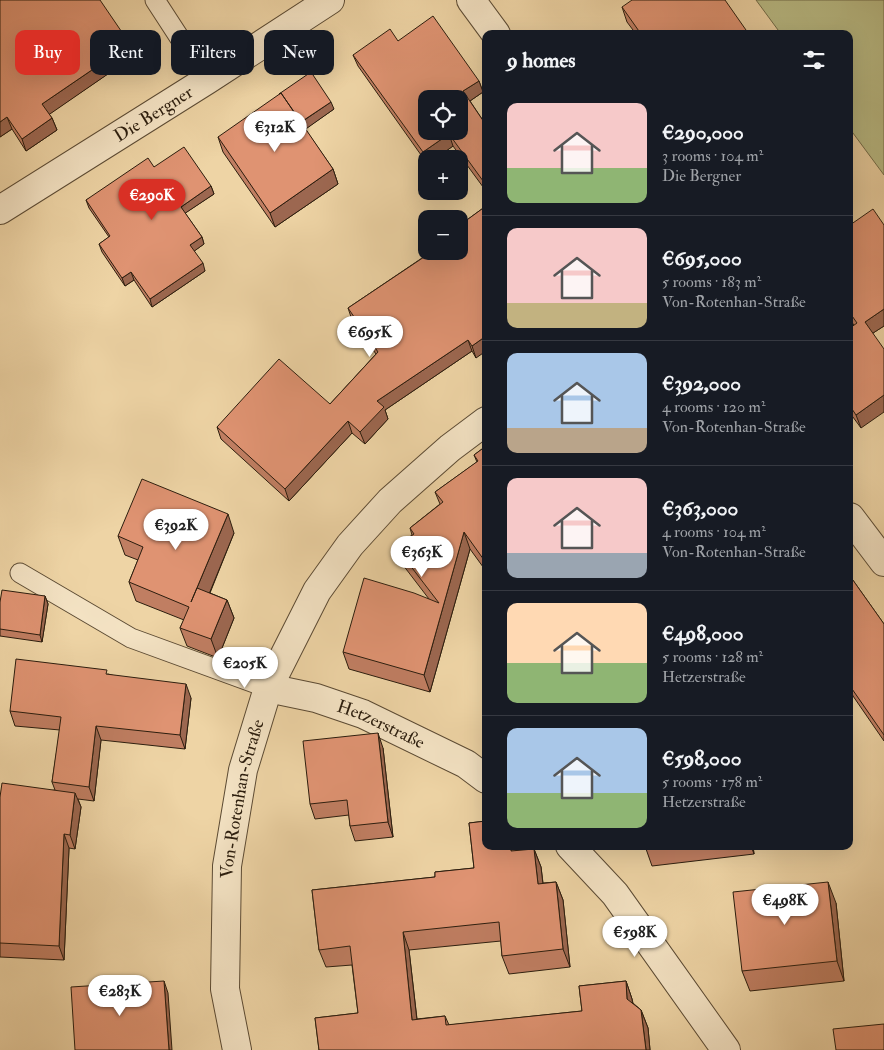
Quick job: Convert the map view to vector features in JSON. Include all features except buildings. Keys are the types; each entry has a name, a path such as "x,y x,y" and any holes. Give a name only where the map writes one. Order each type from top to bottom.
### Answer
{"street":[{"name":"Die Bergner","path":"0,210 330,0"},
{"path":"472,0 493,30"},
{"name":"Von-Rotenhan-Straße","path":"237,1050 225,989 227,866 243,770 268,688 317,591 350,545 390,501 450,448 482,424"},
{"path":"853,521 884,562"},
{"name":"Hetzerstraße","path":"268,688 316,698 363,714 466,764 482,776"},
{"path":"574,850 615,894 726,1050"}],"lane":[{"path":"155,0 207,80"},
{"path":"20,574 131,638 268,688"}],"green space":[{"path":"756,0 884,0 884,175 853,133 853,30 778,30"}]}
